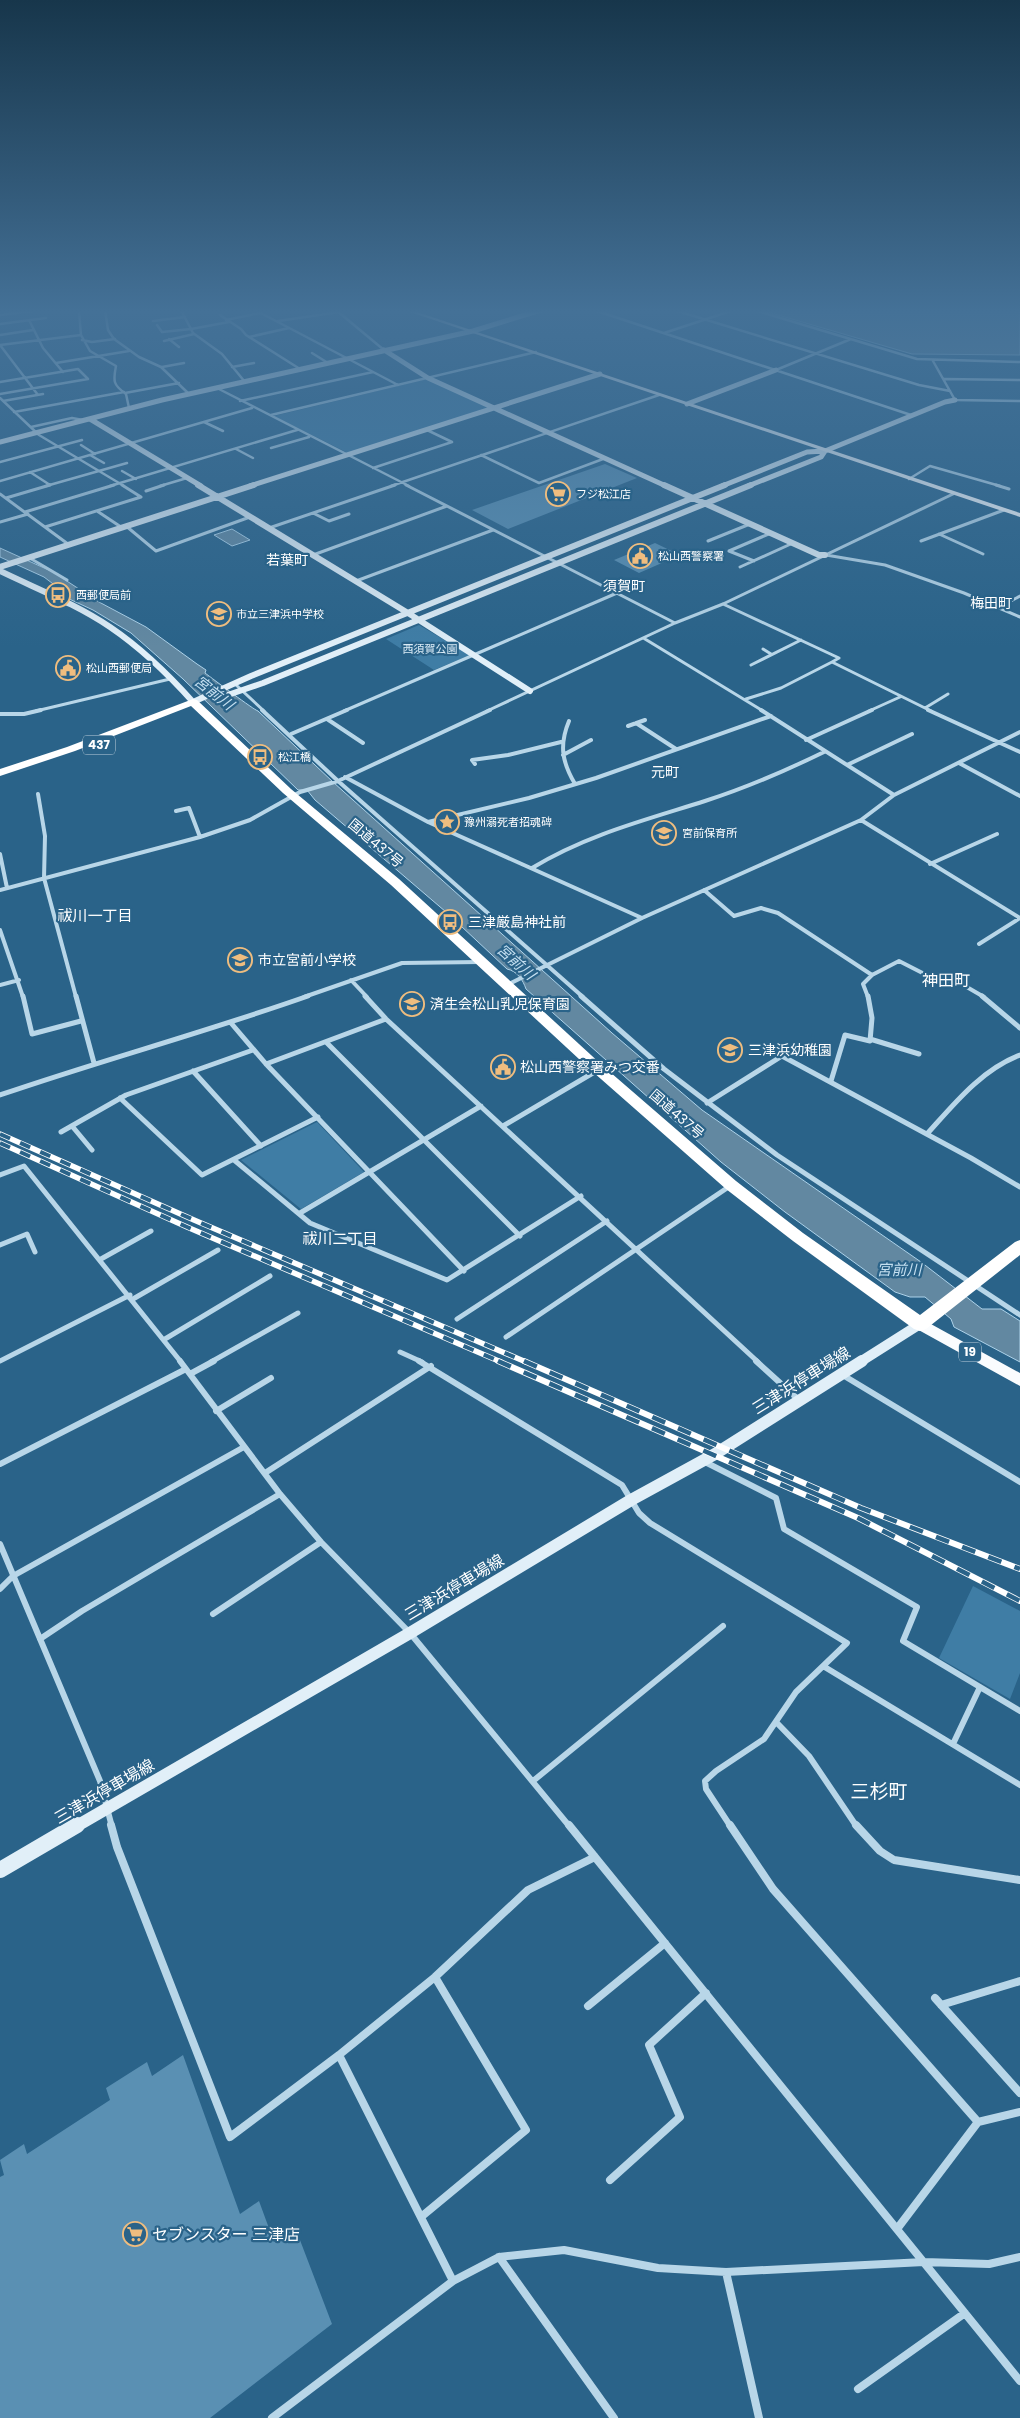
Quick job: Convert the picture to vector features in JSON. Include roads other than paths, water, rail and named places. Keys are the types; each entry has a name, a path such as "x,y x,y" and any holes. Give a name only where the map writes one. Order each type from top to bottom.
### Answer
{"highway":[{"name":"437","path":"0,773 198,703"},
{"name":"437","path":"0,779 76,754 198,703"},
{"name":"国道437号","path":"198,703 483,962 512,982 598,1069 731,1185 798,1236 925,1321"},
{"path":"925,1321 1020,1246"}],"main road":[{"path":"742,423 1020,515"},
{"name":"19","path":"925,1321 1020,1380"}],"street":[{"path":"27,423 58,446 141,497 45,527"},
{"path":"31,426 47,423"},
{"path":"0,442 75,423"},
{"path":"91,423 172,468 530,690"},
{"path":"0,481 201,423"},
{"path":"206,423 223,431"},
{"path":"284,423 675,623"},
{"path":"0,567 123,526 450,423"},
{"path":"524,423 819,555 885,565 1020,617"},
{"path":"269,528 575,423"},
{"path":"0,571 78,608 111,628 198,703 546,556 807,452 825,451 892,423"},
{"path":"0,522 297,430"},
{"path":"373,468 452,442 427,430"},
{"path":"271,448 310,436"},
{"path":"0,462 82,440"},
{"path":"81,445 95,454"},
{"path":"236,449 253,458"},
{"path":"236,687 263,683 821,457 825,451"},
{"path":"90,455 104,463"},
{"path":"480,455 539,483 603,459"},
{"path":"6,498 127,463"},
{"path":"909,479 930,466 1009,489"},
{"path":"122,471 136,479"},
{"path":"30,472 50,485"},
{"path":"146,491 187,478"},
{"path":"0,494 68,544"},
{"path":"0,890 200,837 250,820 297,794 345,778 675,623 723,604 953,494"},
{"path":"313,556 447,506"},
{"path":"921,541 1004,510"},
{"path":"97,511 123,526 156,551 250,517"},
{"path":"313,513 329,521 349,514"},
{"path":"343,516 348,519"},
{"path":"708,541 750,524"},
{"path":"356,582 493,530"},
{"path":"754,561 729,551 771,534"},
{"path":"939,534 983,554"},
{"path":"740,567 793,543"},
{"path":"27,557 66,580"},
{"path":"291,734 618,593"},
{"path":"998,608 1020,596"},
{"path":"723,604 839,658 780,688 746,699"},
{"path":"645,638 746,699 824,752 894,795"},
{"path":"751,665 802,640"},
{"path":"762,649 771,654"},
{"path":"832,662 900,697 1020,752"},
{"path":"0,714 24,714 170,679"},
{"path":"236,687 291,734 338,781 544,966 664,1070 777,1155 1020,1315"},
{"path":"925,708 948,694"},
{"path":"806,740 900,697"},
{"path":"428,822 529,798 575,784 771,716"},
{"path":"327,719 363,743"},
{"path":"628,726 645,720"},
{"path":"569,721 561,742 566,769 575,784"},
{"path":"636,723 676,749"},
{"path":"512,982 642,918 861,820 894,795 1020,732"},
{"path":"847,765 912,734"},
{"path":"563,755 591,740"},
{"path":"475,764 472,760 477,758 508,755 561,742"},
{"path":"532,868 578,841 644,818 735,791 824,752"},
{"path":"959,763 1020,796"},
{"path":"345,778 428,822 642,918"},
{"path":"38,794 46,832 47,855 44,878 81,1021 94,1063"},
{"path":"176,811 189,808 200,837"},
{"path":"861,820 1020,918 979,944"},
{"path":"930,864 997,834"},
{"path":"0,854 7,888"},
{"path":"704,890 734,916 761,908 778,913 872,975"},
{"path":"0,930 19,980 32,1034 81,1021"},
{"path":"831,1081 845,1035 870,1041 874,1020 872,1007 863,984 872,975 899,961 944,984 953,979 984,997 1020,1028"},
{"path":"0,1095 94,1063 231,1023 402,963 483,962"},
{"path":"0,985 19,980"},
{"path":"351,980 386,1019 581,1196 799,1400"},
{"path":"266,1064 386,1019"},
{"path":"231,1023 266,1064 370,1171 464,1272"},
{"path":"870,1038 919,1054"},
{"path":"326,1042 520,1236"},
{"path":"60,1132 120,1098 253,1050"},
{"path":"927,1134 973,1085 1000,1064 1020,1055"},
{"path":"707,1103 782,1056 927,1134 1020,1188"},
{"path":"504,1126 598,1069"},
{"path":"193,1071 261,1146"},
{"path":"120,1098 202,1175 318,1117"},
{"path":"300,1213 482,1106"},
{"path":"72,1126 92,1150"},
{"path":"234,1160 310,1222 447,1280 464,1272 581,1196"},
{"path":"0,1175 24,1166 165,1339 216,1411 280,1494 321,1542 410,1633 665,1942 1020,2381"},
{"path":"506,1337 731,1185"},
{"path":"457,1319 607,1221"},
{"path":"101,1259 150,1231"},
{"path":"0,1245 27,1234 35,1252"},
{"path":"0,1361 132,1297 218,1250"},
{"path":"165,1339 270,1276"},
{"path":"0,1464 188,1371 298,1313"},
{"name":"三津浜停車場線","path":"0,1870 410,1633 631,1500 702,1461 925,1321"},
{"path":"400,1352 431,1366 622,1485 639,1513 650,1523 847,1643 788,1701 777,1722 764,1739 743,1757 709,1776 705,1781 706,1789 773,1889 978,2122"},
{"path":"265,1473 431,1366"},
{"path":"841,1374 1020,1482"},
{"path":"216,1411 271,1378"},
{"path":"0,1589 13,1576 244,1447"},
{"path":"702,1461 776,1498 784,1529 917,1607 903,1642 1020,1711"},
{"path":"40,1639 82,1611 280,1494"},
{"path":"213,1614 321,1542"},
{"path":"0,1544 98,1776 117,1847 230,2137 340,2055 435,1976 528,1890 595,1857"},
{"path":"533,1781 723,1626"},
{"path":"824,1666 1020,1786"},
{"path":"953,1744 980,1687"},
{"path":"777,1722 808,1756 864,1835 879,1851 894,1860 1020,1880"},
{"path":"588,2006 665,1942"},
{"path":"421,2217 526,2130 435,1976"},
{"path":"941,2005 1020,1982"},
{"path":"610,2180 680,2117 649,2045 706,1993"},
{"path":"935,1998 1020,2093"},
{"path":"340,2055 453,2281"},
{"path":"897,2229 978,2122 1020,2112"},
{"path":"272,2418 453,2281 499,2257 564,2250 658,2268 726,2272 924,2262 989,2264 1020,2257"},
{"path":"499,2257 614,2418"},
{"path":"726,2272 759,2418"},
{"path":"858,2389 965,2313"}],"water":[{"path":"232,529 250,540 232,546 214,535"},
{"name":"宮前川","path":"0,548 53,572 99,602 146,627 206,670 205,673 258,711 333,782 612,1033 702,1110 921,1262 982,1309 1001,1309 1020,1321 1020,1362 954,1327 951,1319 925,1297 910,1297 895,1292 785,1212 721,1162 526,989 517,974 507,969 446,912 315,800 307,790 298,790 183,679 131,633 93,610 65,597 61,590 44,577 0,557"}],"railway":[{"path":"0,1134 194,1220 526,1362"},
{"path":"0,1143 187,1227 501,1362"},
{"path":"498,1361 858,1518 1020,1601"},
{"path":"524,1361 861,1508 1020,1569"}],"place":[{"name":"フジ松江店","path":"558,494"},
{"name":"松山西警察署","path":"640,556"},
{"name":"西郵便局前","path":"58,595"},
{"name":"市立三津浜中学校","path":"219,614"},
{"name":"松山西郵便局","path":"68,668"},
{"name":"松江橋","path":"260,757"},
{"name":"豫州溺死者招魂碑","path":"447,822"},
{"name":"宮前保育所","path":"664,833"},
{"name":"三津厳島神社前","path":"450,922"},
{"name":"市立宮前小学校","path":"240,960"},
{"name":"済生会松山乳児保育園","path":"412,1004"},
{"name":"三津浜幼稚園","path":"730,1050"},
{"name":"松山西警察署みつ交番","path":"503,1067"},
{"name":"セブンスター 三津店","path":"135,2234"}],"district":[{"name":"若葉町","path":"287,560"},
{"name":"須賀町","path":"624,586"},
{"name":"梅田町","path":"991,603"},
{"name":"元町","path":"665,772"},
{"name":"祓川一丁目","path":"95,916"},
{"name":"神田町","path":"946,980"},
{"name":"祓川二丁目","path":"340,1239"},
{"name":"三杉町","path":"879,1791"}],"park label":[{"name":"西須賀公園","path":"430,649"}]}
